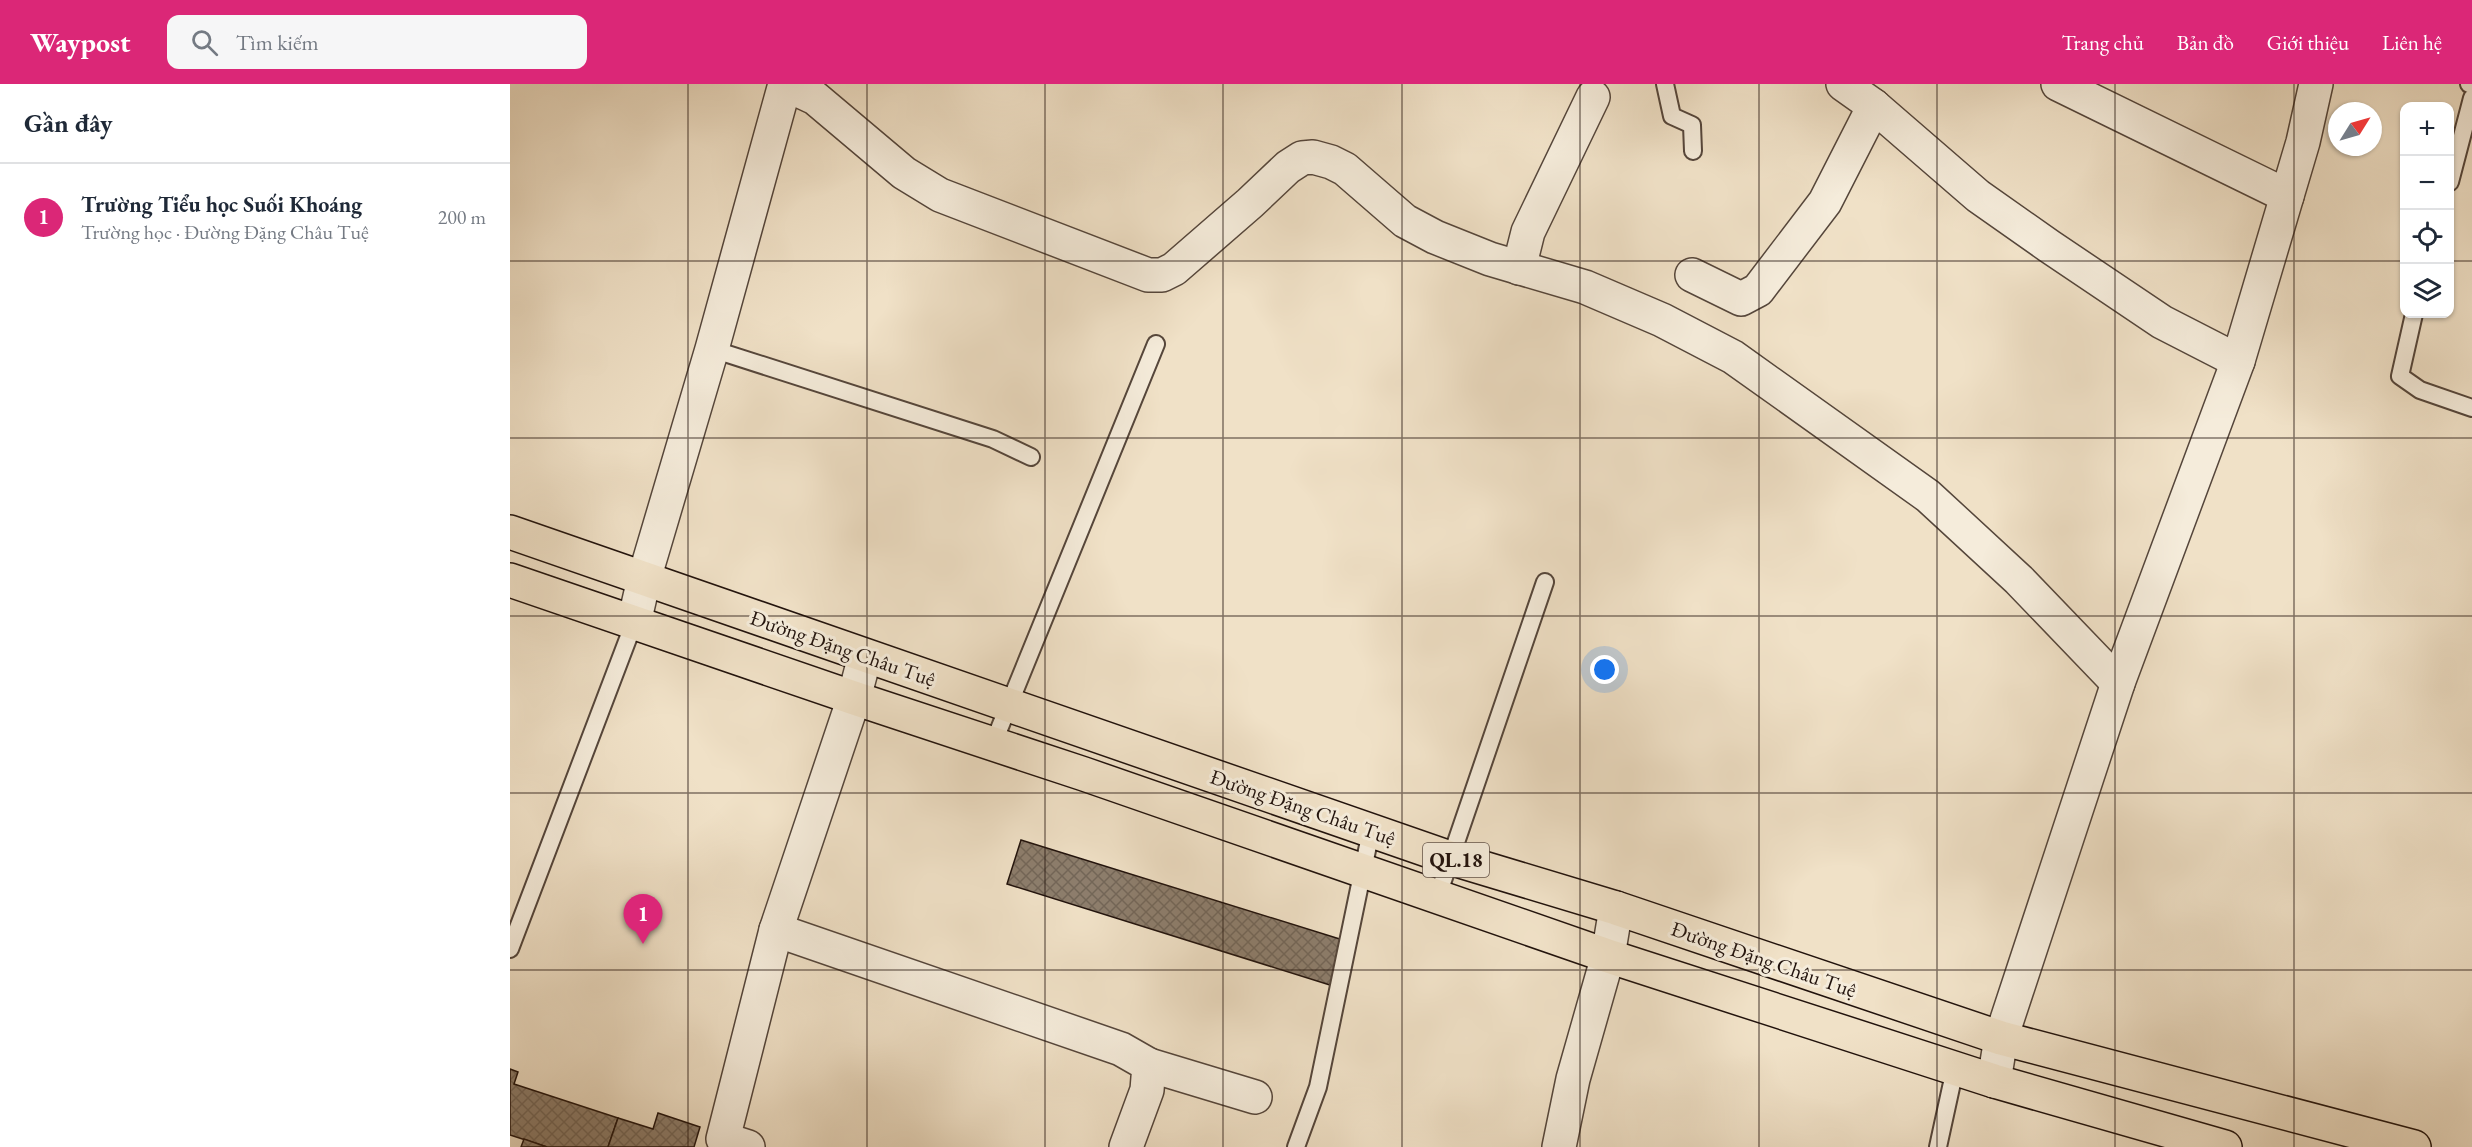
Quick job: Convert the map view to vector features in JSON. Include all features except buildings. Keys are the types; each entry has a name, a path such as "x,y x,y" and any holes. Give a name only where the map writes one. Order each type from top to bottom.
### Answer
{"main road":[{"name":"Đường Đặng Châu Tuệ","path":"510,532 1450,858 1616,908 2001,1038 2414,1147"},
{"name":"Đường Đặng Châu Tuệ","path":"510,580 1084,774 1608,956 1955,1069 2225,1147"}],"street":[{"path":"634,623 644,579 712,349 785,84 814,98 904,173 940,195 1148,275 1162,275 1174,269 1251,203 1288,167 1302,158 1313,157 1345,169 1405,221 1435,237 1523,250 1585,287 1662,320 1733,357 1928,496 2019,580 2126,664"},
{"path":"1843,84 1874,106 1978,196 2049,246 2162,322 2238,361"},
{"path":"2058,84 2287,196"},
{"path":"1994,1081 2001,1038 2126,664 2238,361 2303,142 2316,84"},
{"path":"1523,250 1593,97"},
{"path":"1692,275 1741,299 1758,290 1825,202 1874,106"},
{"path":"730,1144 776,930 866,656"},
{"path":"1559,1147 1573,1079 1608,956 1616,908"},
{"path":"776,930 1121,1049 1149,1065 1255,1097"},
{"path":"1126,1147 1147,1090 1149,1065"}],"lane":[{"path":"1665,84 1672,116 1692,125 1693,151"},
{"path":"2454,167 2472,98"},
{"path":"2413,318 2400,376 2420,390 2472,408"},
{"path":"993,744 1156,344"},
{"path":"712,349 993,439 1031,457"},
{"path":"1437,898 1545,582"},
{"path":"510,949 634,623"},
{"path":"1296,1147 1318,1087 1371,831"},
{"path":"1938,1147 1955,1069"}],"place":[{"name":"Trường Tiểu học Suối Khoáng","path":"643,944"}]}
